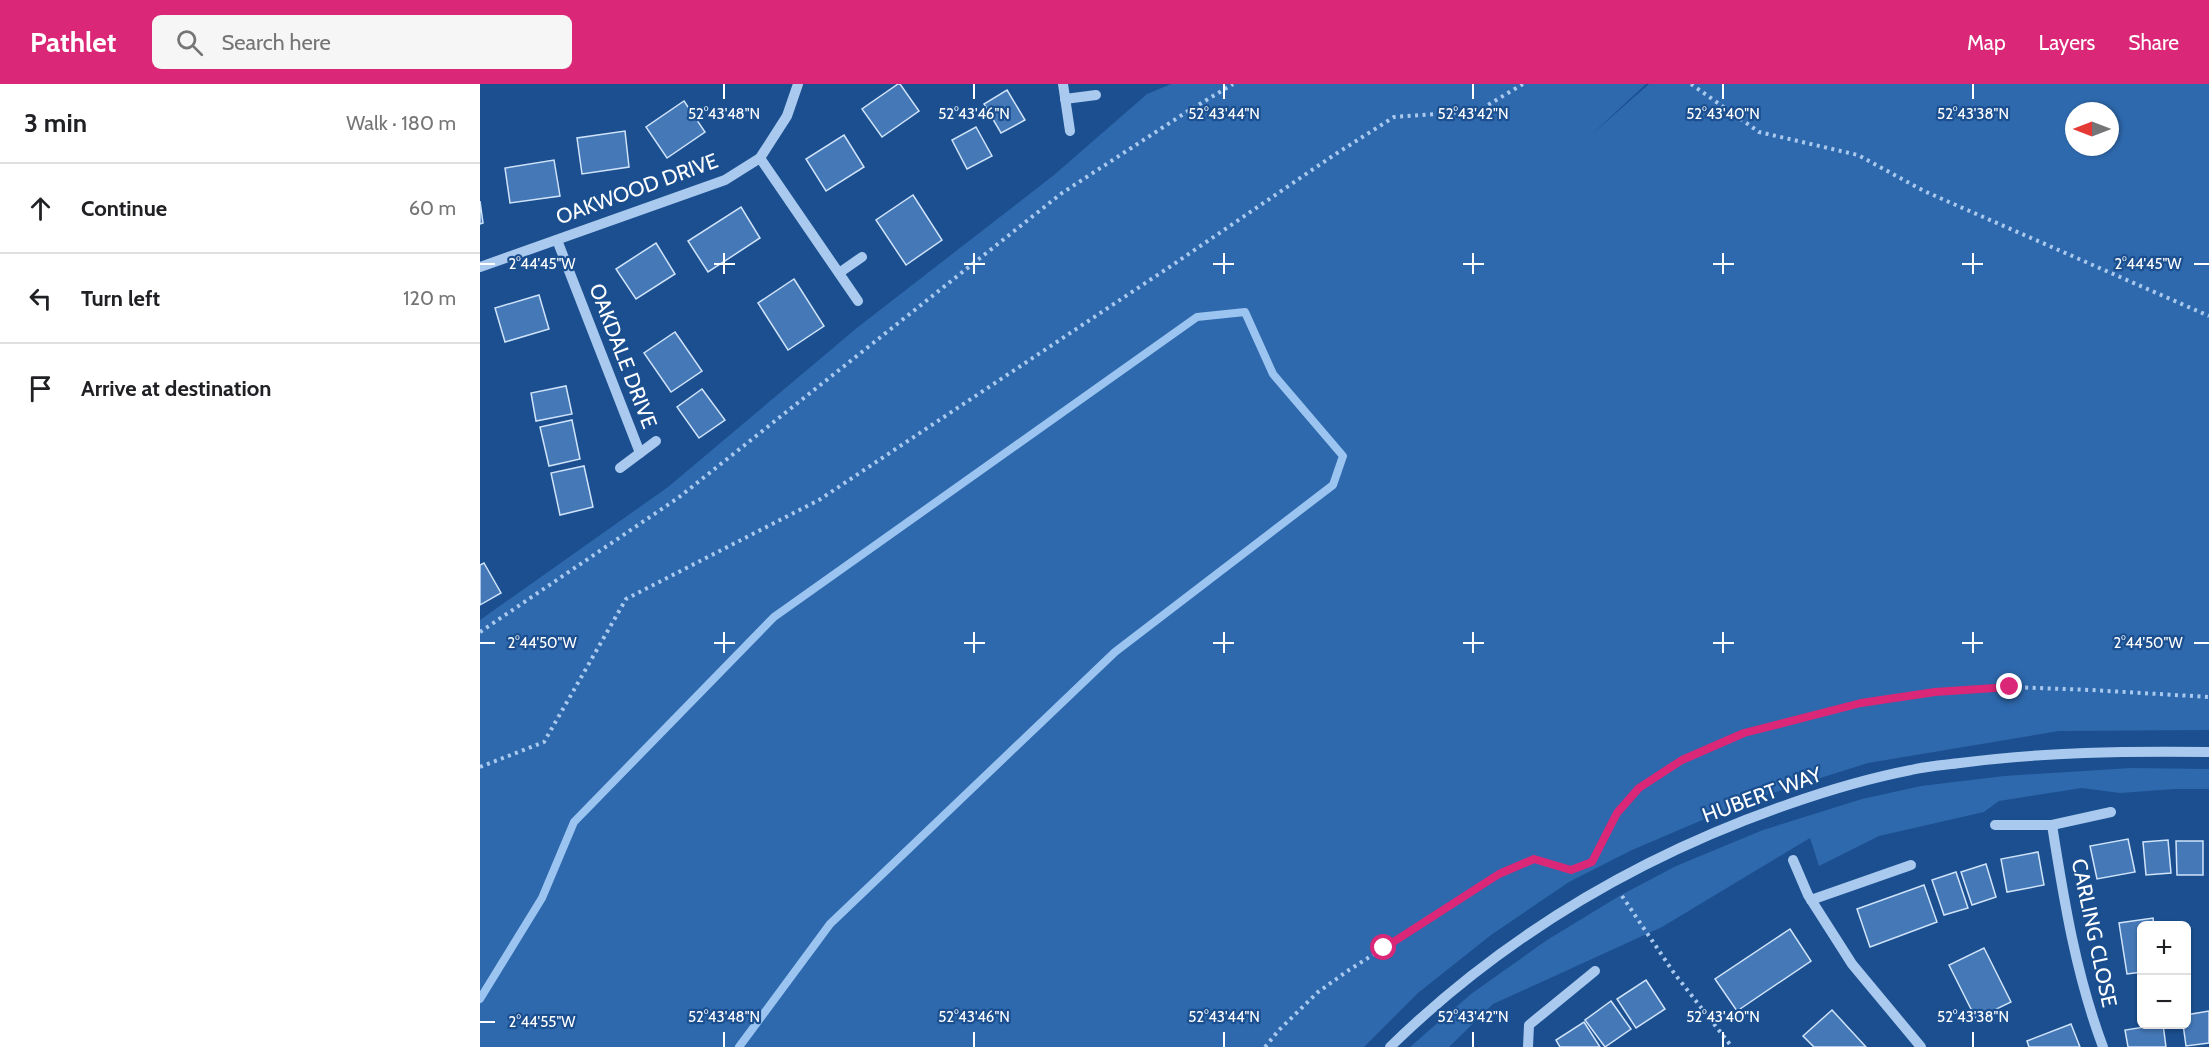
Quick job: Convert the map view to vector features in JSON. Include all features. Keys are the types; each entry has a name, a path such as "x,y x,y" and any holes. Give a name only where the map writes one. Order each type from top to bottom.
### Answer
{"street":[{"name":"OAKWOOD DRIVE","path":"480,267 725,180 760,158 787,116 798,84"},
{"path":"1063,84 1070,131"},
{"path":"1065,99 1096,95"},
{"path":"760,158 858,301"},
{"name":"OAKDALE DRIVE","path":"557,240 640,453"},
{"path":"839,273 862,257"},
{"name":"OAKDALE DRIVE","path":"620,468 656,441"},
{"name":"HUBERT WAY","path":"1390,1047 1485,965 1548,919 1612,880 1739,821 1826,792 1911,770 2012,756 2106,751 2209,752"},
{"path":"1995,825 2052,825 2111,812"},
{"name":"CARLING CLOSE","path":"2052,825 2079,974 2103,1047"},
{"path":"1793,860 1811,900 1852,964 1921,1047"},
{"path":"1811,900 1911,865"},
{"path":"1528,1047 1529,1025 1595,971"}],"path":[{"path":"480,632 678,498 1062,194 1233,84"},
{"path":"480,766 544,742 626,600 819,500 1334,155 1395,117 1478,111 1523,84"},
{"path":"1691,84 1759,132 1858,155 1924,191 2209,316"},
{"path":"1265,1047 1279,1029 1318,992 1499,874 1534,859 1571,870 1592,862 1617,813 1639,788 1682,760 1744,733 1861,703 1935,692 2010,687 2209,697"},
{"path":"1612,880 1661,954 1732,1047"}],"shaded area":[{"path":"1171,84 1646,84 1591,135 1649,84 2209,84 2209,730 2059,731 1868,763 1747,801 1632,850 1569,882 1491,935 1418,993 1364,1047 480,1047 480,620 668,487 858,327 1054,175 1147,94"},
{"path":"2131,768 2209,769 2209,789 2120,793 2082,788 1999,801 1984,812 1879,836 1819,866 1810,838 1662,927 1493,1004 1449,1047 1410,1047 1471,994 1547,940 1621,895 1676,866 1763,830 1862,799 1921,786 2004,776"}],"building":[{"path":"898,84 919,111 882,137 862,109"},
{"path":"1007,90 1025,120 1001,133 984,104"},
{"path":"684,101 705,132 667,158 646,127"},
{"path":"976,127 992,156 967,169 952,140"},
{"path":"625,131 629,167 582,174 577,138"},
{"path":"844,135 864,167 826,191 806,159"},
{"path":"554,160 560,196 510,203 505,168"},
{"path":"913,195 942,240 906,265 876,220"},
{"path":"480,201 483,223 480,224"},
{"path":"741,207 760,238 708,272 688,241"},
{"path":"656,243 675,274 636,299 616,269"},
{"path":"794,279 824,326 788,350 758,303"},
{"path":"539,295 549,329 505,342 495,308"},
{"path":"675,332 702,371 671,392 644,353"},
{"path":"566,386 572,414 536,421 531,393"},
{"path":"702,389 725,420 699,438 677,407"},
{"path":"572,420 580,459 549,466 540,427"},
{"path":"584,466 593,507 560,515 551,473"},
{"path":"484,563 501,593 480,605 480,565"},
{"path":"2128,839 2135,872 2097,879 2090,846"},
{"path":"2168,840 2171,873 2146,875 2143,842"},
{"path":"2176,841 2203,841 2203,875 2177,875"},
{"path":"2038,852 2044,885 2007,892 2001,859"},
{"path":"1986,864 1996,897 1972,905 1961,872"},
{"path":"1956,872 1968,908 1944,915 1932,880"},
{"path":"1924,885 1937,922 1870,947 1857,909"},
{"path":"2153,918 2153,921 2137,921 2137,973 2127,974 2119,923"},
{"path":"1790,929 1811,961 1737,1011 1715,979"},
{"path":"1984,948 2011,1002 1976,1019 1949,965"},
{"path":"1646,980 1665,1009 1636,1028 1617,999"},
{"path":"1611,1001 1631,1029 1605,1047 1585,1020"},
{"path":"1832,1010 1866,1047 1814,1047 1803,1036"},
{"path":"2209,1011 2209,1043 2186,1046 2184,1029 2191,1029 2191,1014"},
{"path":"1584,1022 1600,1047 1560,1047 1556,1040"},
{"path":"2071,1024 2080,1047 2029,1047 2027,1041"},
{"path":"2164,1029 2166,1047 2128,1047 2125,1030"}],"waterway":[{"path":"480,999 542,898 574,822 774,617 1197,317 1245,312 1273,374 1343,456 1333,485 1115,652 830,924 739,1047"}],"route":[{"path":"1384,948 1499,874 1534,859 1571,870 1592,862 1617,813 1639,788 1682,760 1744,733 1861,703 1935,692 2010,687"}]}
